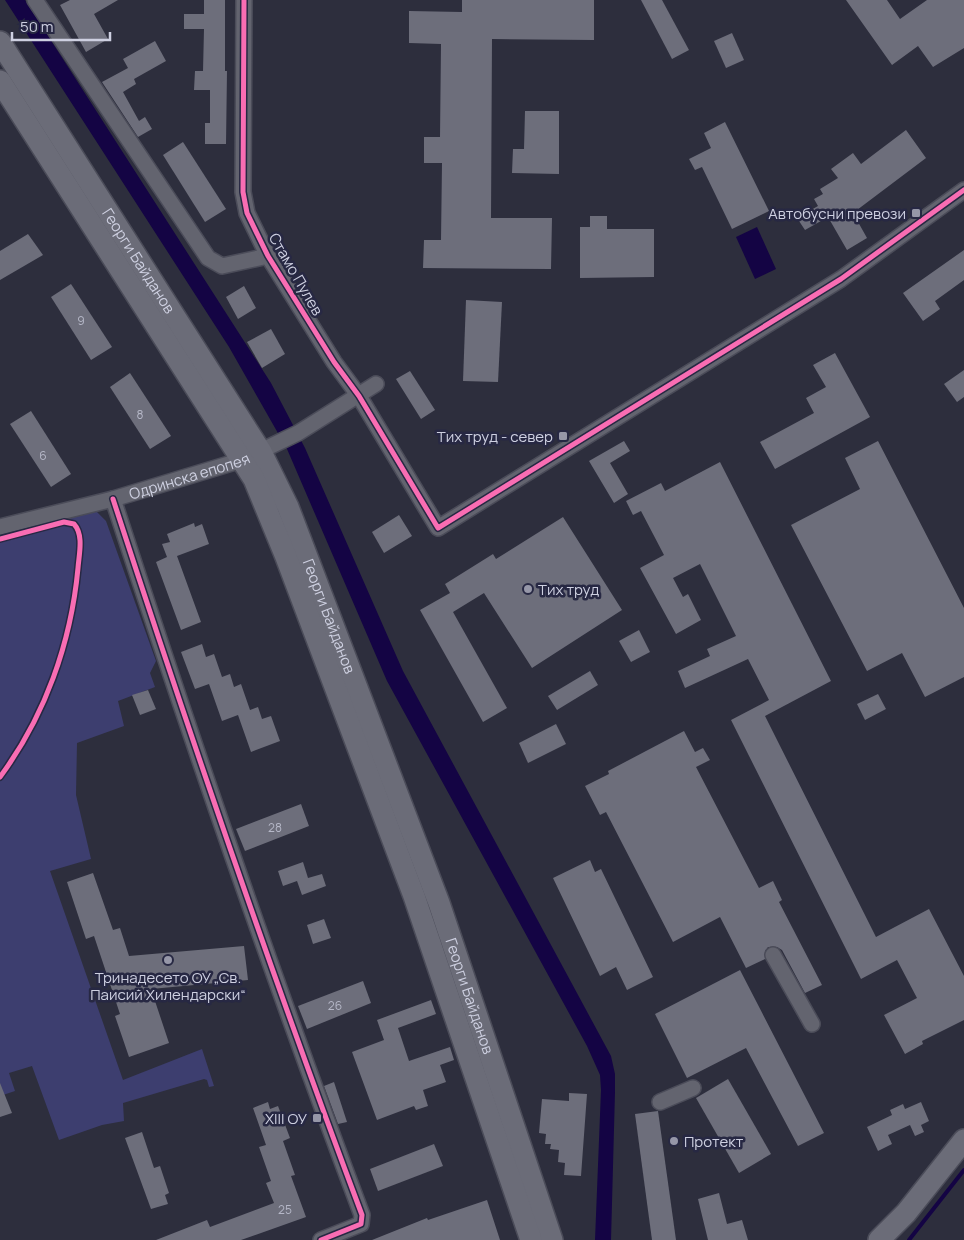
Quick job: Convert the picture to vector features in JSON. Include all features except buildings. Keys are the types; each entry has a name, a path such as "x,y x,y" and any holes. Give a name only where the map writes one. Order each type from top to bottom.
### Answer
{"main road":[{"name":"Георги Байданов","path":"0,42 251,456 254,479 275,527 414,896 531,1240"},
{"name":"Георги Байданов","path":"0,81 251,456 288,507 439,903 552,1240"},
{"path":"879,1240 906,1213 964,1140"}],"street":[{"name":"Стамо Пулев","path":"244,0 243,192 247,213 268,256 334,362 360,396 438,528 841,279 964,190"},
{"path":"40,2 208,258 222,266 268,256"},
{"name":"Одринска епопея","path":"0,527 113,499 251,456 298,433 360,396 376,384"},
{"path":"113,499 183,716 298,1045 362,1215 361,1224 321,1240"},
{"path":"773,955 812,1024"},
{"path":"660,1102 692,1088"}],"shaded area":[{"path":"5,0 25,0 271,383 305,448 403,671 611,1056 615,1074 615,1092 611,1240 595,1240 601,1090 600,1075 587,1046 387,681 287,449 229,347"},
{"path":"757,227 776,269 755,279 736,237"},
{"path":"96,511 106,521 156,661 150,673 155,687 118,701 124,726 77,743 76,795 91,859 50,871 123,1080 202,1049 214,1086 209,1087 207,1080 204,1079 123,1103 124,1121 102,1125 59,1140 32,1066 9,1073 15,1091 0,1096 0,537"}],"waterway":[{"path":"909,1240 964,1170"}],"cycle path":[{"path":"244,0 243,192 247,213 268,256 334,362 359,396 438,528 841,279 964,190"},
{"path":"113,499 233,858 362,1215 361,1224 321,1240"},
{"path":"0,539 64,522 74,524 80,539 78,568 69,624 53,678 43,704 30,729 0,777"}],"place":[{"name":"Автобусни превози","path":"916,213"},
{"name":"Тих труд - север","path":"563,436"},
{"name":"Тих труд","path":"528,589"},
{"name":"Тринадесето ОУ „Св. Паисий Хилендарски“","path":"168,960"},
{"name":"XIII ОУ","path":"317,1118"},
{"name":"Протект","path":"674,1141"}]}
